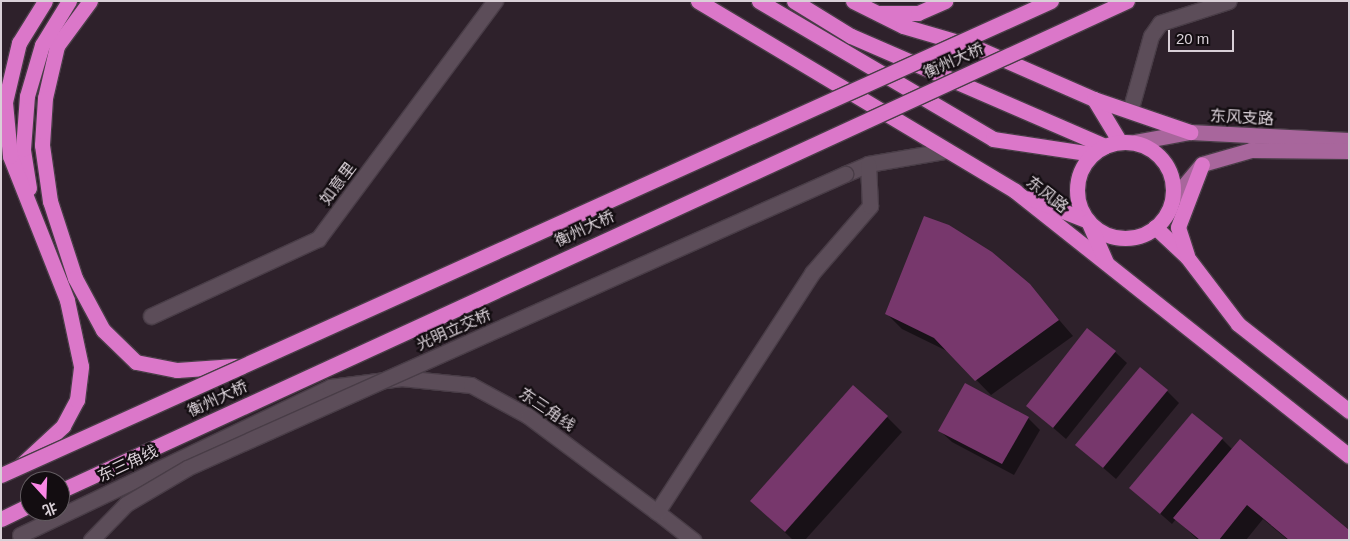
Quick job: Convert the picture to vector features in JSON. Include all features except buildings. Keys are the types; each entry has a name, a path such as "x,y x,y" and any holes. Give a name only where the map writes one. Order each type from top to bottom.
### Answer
{"highway":[{"path":"21,465 63,426 77,400 82,366 67,300 33,219 10,156 5,102 19,43 44,1"},
{"path":"33,219 24,149 27,96 42,44 69,1"},
{"path":"90,1 57,46 45,98 42,145 50,201 75,278 103,330 136,362 178,370 235,366"},
{"name":"东风路","path":"698,1 944,151 1015,191 1349,456"},
{"path":"759,1 993,139 1149,148 1165,164 1173,185 1172,200 1155,226 1119,237 1088,221 1015,191"},
{"path":"794,1 851,36 1113,146"},
{"path":"853,1 873,13 975,47 1094,98 1190,132"},
{"path":"873,13 918,13 945,1"},
{"name":"衡州大桥","path":"1,475 235,366 1051,1"},
{"name":"衡州大桥","path":"70,486 1126,1"},
{"path":"1111,8 1136,1"},
{"path":"1094,98 1113,146"},
{"path":"1108,266 1077,196 1077,181 1113,146"},
{"path":"1187,256 1178,227 1202,164"},
{"path":"1155,226 1187,256 1238,324 1349,411"},
{"path":"1,518 20,509"}],"main road":[{"name":"东风支路","path":"1113,146 1190,132 1349,140"},
{"name":"东风支路","path":"1202,164 1251,150 1349,151"},
{"path":"1172,200 1202,164"}],"street":[{"name":"如意里","path":"151,316 318,240 495,1"},
{"path":"1130,111 1151,36 1160,22 1229,1"},
{"name":"光明立交桥","path":"91,540 126,504 187,468 868,164 944,151"},
{"path":"657,512 812,273 870,206 868,164"},
{"name":"东三角线","path":"20,535 330,387 401,378 471,385 528,416 693,540"}]}
